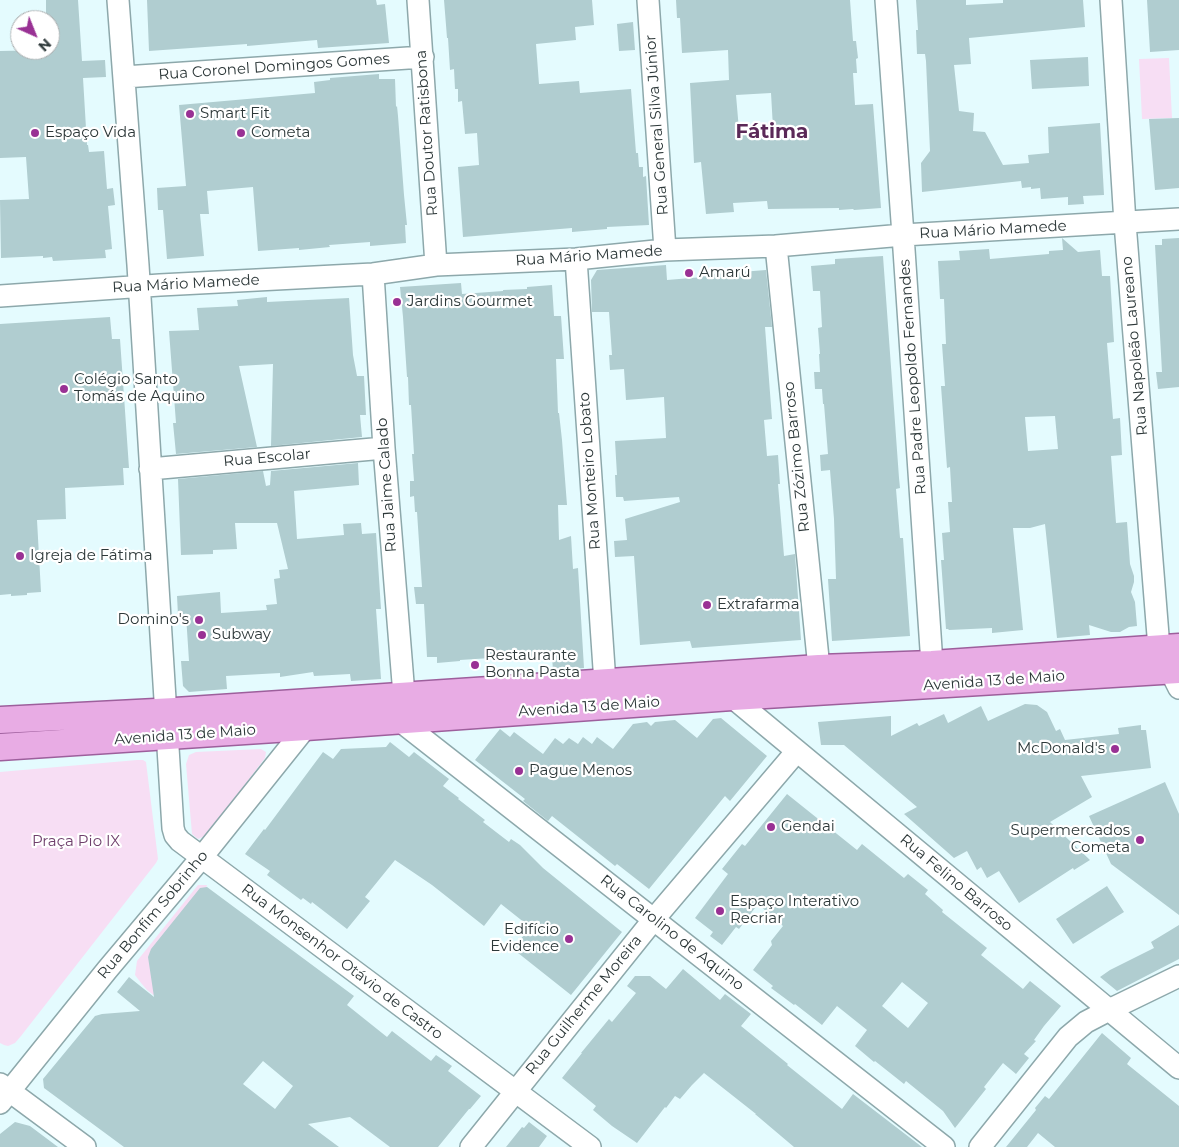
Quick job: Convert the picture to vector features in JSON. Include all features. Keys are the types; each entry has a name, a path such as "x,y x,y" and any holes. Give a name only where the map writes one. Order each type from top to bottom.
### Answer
{"main road":[{"name":"Avenida 13 de Maio","path":"0,720 306,727 402,708 605,683 819,668 932,664 1173,665"},
{"name":"Avenida 13 de Maio","path":"0,747 166,724 402,708 732,698 1173,665"}],"street":[{"name":"Rua Monsenhor Otávio de Castro","path":"118,0 139,286 173,828 175,835 180,841 590,1147"},
{"name":"Rua Doutor Ratisbona","path":"418,0 436,265"},
{"name":"Rua General Silva Júnior","path":"648,0 665,250"},
{"name":"Rua Padre Leopoldo Fernandes","path":"886,0 932,664"},
{"name":"Rua Napoleão Laureano","path":"1111,0 1125,223 1173,665"},
{"name":"Rua Coronel Domingos Gomes","path":"124,78 423,57"},
{"name":"Rua Mário Mamede","path":"0,296 139,286 373,274 436,265 576,259 665,250 776,246 903,235 1179,219"},
{"name":"Rua Zózimo Barroso","path":"776,246 819,668"},
{"name":"Rua Monteiro Lobato","path":"576,259 605,683"},
{"name":"Rua Jaime Calado","path":"373,274 402,708"},
{"name":"Rua Escolar","path":"150,469 384,448"},
{"name":"Rua Felino Barroso","path":"732,698 1179,1068"},
{"name":"Rua Carolino de Aquino","path":"402,708 654,919 944,1147"},
{"name":"Rua Bonfim Sobrinho","path":"3,1092 202,857 306,727"},
{"name":"Rua Guilherme Moreira","path":"471,1147 654,919 797,751"},
{"path":"980,1147 1068,1037 1086,1022 1179,976"},
{"path":"3,1092 85,1147"}],"green space":[{"path":"1169,58 1172,118 1142,119 1139,59"},
{"path":"261,749 266,752 265,758 207,835 198,839 192,834 186,764 189,755 196,752"},
{"name":"Praça Pio IX","path":"137,760 146,762 158,859 21,1036 15,1043 8,1046 4,1045 0,1043 0,772"},
{"path":"198,885 207,885 198,913 184,1019 147,990 135,975 137,961"}],"building":[{"path":"46,0 78,0 82,61 105,60 106,77 83,78 87,145 89,152 104,151 107,189 113,188 115,205 108,206 112,249 105,250 106,258 53,261 52,257 43,258 43,256 1,258 0,200 29,199 26,157 0,158 0,51 10,51 10,60 60,60 60,10 46,10"},
{"path":"147,0 376,0 377,5 385,4 389,43 318,48 317,40 149,51"},
{"path":"444,0 592,0 594,25 575,27 576,40 536,44 539,84 579,81 580,93 631,89 636,153 638,153 639,167 643,167 643,177 646,176 649,225 607,227 607,229 572,232 572,228 463,237 458,167 479,165 477,133 465,134 462,101 458,102 458,89 455,89 454,69 450,70"},
{"path":"676,0 850,0 853,41 856,41 858,58 856,59 857,73 853,73 855,105 873,104 881,208 854,210 839,210 839,208 768,209 767,201 733,203 734,212 706,214 701,162 694,163 690,83 729,80 728,50 682,53 680,18 677,18","holes":["771,93 773,128 739,130 736,95"]},
{"path":"916,0 966,0 966,5 1003,3 1003,0 1083,0 1085,27 969,38 971,64 954,65 959,111 974,113 973,131 985,132 1003,165 1029,163 1028,155 1049,153 1048,127 1100,123 1104,195 1083,196 1084,204 1068,205 1068,197 1041,199 1040,188 1022,188 1021,181 922,192 921,163 930,151 926,61 925,54 917,54"},
{"path":"1147,0 1179,0 1179,50 1150,52"},
{"path":"633,22 635,50 619,51 617,24"},
{"path":"1088,57 1089,86 1032,89 1030,60"},
{"path":"379,74 379,79 395,79 407,225 405,225 406,243 370,246 370,242 329,245 330,247 299,250 299,248 258,251 253,187 207,191 209,214 200,214 204,256 167,259 163,210 158,210 157,188 186,186 179,105 315,93 314,82 330,80 330,78"},
{"path":"1179,118 1179,188 1155,190 1149,119"},
{"path":"1062,238 1078,252 1100,250 1102,276 1110,276 1114,342 1107,343 1113,419 1120,418 1122,455 1111,456 1116,523 1127,522 1130,564 1134,576 1131,592 1135,602 1137,626 1129,627 1120,632 1111,632 1089,625 1090,635 1057,638 1045,524 1030,528 1013,528 1023,630 992,633 992,628 949,630 946,629 941,560 944,560 942,533 950,532 948,502 952,502 950,467 947,468 941,386 945,386 942,344 946,344 944,299 940,299 938,261 960,260 959,251 989,249 990,259 1049,254 1049,251 1063,250","holes":["1055,416 1058,449 1028,451 1025,417"]},
{"path":"1179,238 1179,387 1158,389 1156,372 1162,372 1155,245 1162,245 1162,239"},
{"path":"883,256 900,488 896,489 900,538 903,538 910,636 832,641 828,579 836,579 834,519 830,470 821,471 820,455 828,454 822,389 815,389 814,372 820,372 818,328 822,327 820,291 813,291 811,266 835,264 835,259"},
{"path":"666,265 667,280 766,270 772,327 765,327 772,419 764,420 767,456 778,455 780,484 778,484 784,556 795,554 801,640 692,648 690,641 640,645 634,556 615,557 614,541 627,540 625,519 680,502 679,497 624,501 623,497 616,497 615,441 666,438 664,397 626,400 624,369 610,370 609,355 612,355 609,312 592,312 591,280 597,270"},
{"path":"461,283 462,294 552,285 554,316 561,316 564,359 556,359 558,413 567,505 558,505 559,540 571,536 573,569 578,568 584,668 553,670 552,657 506,659 506,657 437,663 437,657 427,657 424,604 416,604 414,587 422,587 417,512 415,512 414,496 410,497 410,481 414,481 412,454 414,454 400,287"},
{"path":"267,297 267,302 349,298 353,355 357,376 364,376 366,415 360,415 362,437 271,446 273,364 239,366 257,447 176,454 173,423 176,423 169,331 199,330 197,308 238,306 237,300"},
{"name":"Colégio Santo Tomás de Aquino","path":"110,317 112,339 120,339 129,468 123,468 124,485 65,488 66,519 37,520 41,592 27,593 27,595 0,595 0,324"},
{"path":"358,463 359,485 294,491 297,539 344,535 343,524 361,523 362,534 376,533 381,609 376,609 381,679 351,681 350,674 314,676 313,672 280,677 280,673 226,676 227,689 189,692 183,686 181,661 189,661 186,615 178,615 177,596 220,592 221,613 267,610 266,605 277,604 274,579 280,578 279,570 288,569 277,523 235,523 237,549 213,550 213,554 181,555 178,479 263,471 266,486 270,485 271,471"},
{"path":"1025,704 1037,705 1047,712 1056,731 1060,729 1065,740 1119,734 1118,728 1141,725 1141,730 1146,730 1151,768 1081,776 1092,797 1050,822 1090,860 1074,870 1073,868 1019,903 999,871 987,878 981,867 977,870 967,851 954,858 904,814 917,807 844,745 821,745 818,722 891,716 891,736 917,723 919,726 944,714 948,723 981,706 988,721"},
{"path":"721,718 767,756 730,801 725,796 649,889 617,864 615,866 552,816 548,821 523,801 525,799 475,760 500,729 510,737 514,732 543,754 555,738 563,744 569,738 578,744 583,737 592,744 597,737 613,749 633,724 647,722 651,726 655,722 675,720 697,738 713,719"},
{"path":"390,742 409,757 414,752 449,779 443,786 485,820 483,822 509,842 511,839 520,845 543,868 622,932 571,995 513,949 530,927 501,904 484,926 432,885 395,860 365,897 370,901 347,929 312,902 311,904 303,898 301,900 267,875 270,871 245,854 323,752 333,759 341,749 386,747"},
{"name":"Supermercados Cometa","path":"1165,782 1179,814 1179,915 1111,864 1089,816"},
{"path":"787,794 857,850 862,844 904,878 908,874 928,890 925,894 943,910 942,912 987,948 981,955 1023,989 1030,981 1061,1006 1034,1040 1036,1041 1024,1054 1029,1058 1016,1074 1003,1063 984,1087 986,1089 955,1128 943,1111 906,1081 904,1084 855,1046 867,1030 837,1006 822,1025 771,988 773,986 753,970 772,945 771,941 783,926 758,904 739,929 736,927 722,945 710,936 713,932 695,918 728,874 722,869 742,844 745,846","holes":["902,982 928,1003 908,1028 882,1006"]},
{"path":"1107,886 1124,912 1073,944 1056,919"},
{"path":"207,887 354,996 347,1005 387,1037 392,1031 431,1061 436,1055 452,1066 448,1071 481,1096 438,1147 390,1147 350,1117 308,1124 339,1147 124,1147 44,1088 43,1079 95,1016 140,1011 117,992 129,977 154,997 148,957 151,949 200,888","holes":["263,1061 293,1086 275,1109 243,1084"]},
{"path":"1179,925 1179,959 1117,991 1100,977 1154,948 1151,942"},
{"path":"683,969 720,1000 725,994 751,1014 741,1026 842,1109 853,1094 922,1147 794,1147 704,1073 680,1099 675,1096 637,1143 612,1126 593,1110 596,1106 562,1078 609,1019 612,1022 636,993 627,986 635,976 650,976 666,989"},
{"path":"1102,1033 1131,1058 1127,1064 1179,1106 1179,1147 1055,1147 1038,1133 1027,1147 1006,1147 1045,1096 1049,1099"},
{"path":"15,1122 30,1126 58,1147 0,1147 0,1134"},
{"path":"529,1122 547,1136 539,1147 506,1147 522,1127 524,1128"}],"place":[{"name":"Smart Fit","path":"190,114"},
{"name":"Espaço Vida","path":"35,133"},
{"name":"Cometa","path":"241,133"},
{"name":"Amarú","path":"689,273"},
{"name":"Jardins Gourmet","path":"397,302"},
{"name":"Colégio Santo Tomás de Aquino","path":"64,389"},
{"name":"Igreja de Fátima","path":"20,556"},
{"name":"Extrafarma","path":"707,605"},
{"name":"Domino's","path":"199,620"},
{"name":"Subway","path":"202,635"},
{"name":"Restaurante Bonna Pasta","path":"475,665"},
{"name":"McDonald's","path":"1115,749"},
{"name":"Pague Menos","path":"519,771"},
{"name":"Gendai","path":"771,827"},
{"name":"Supermercados Cometa","path":"1140,840"},
{"name":"Espaço Interativo Recriar","path":"720,911"},
{"name":"Edifício Evidence","path":"569,939"}],"district":[{"name":"Fátima","path":"772,132"}]}
